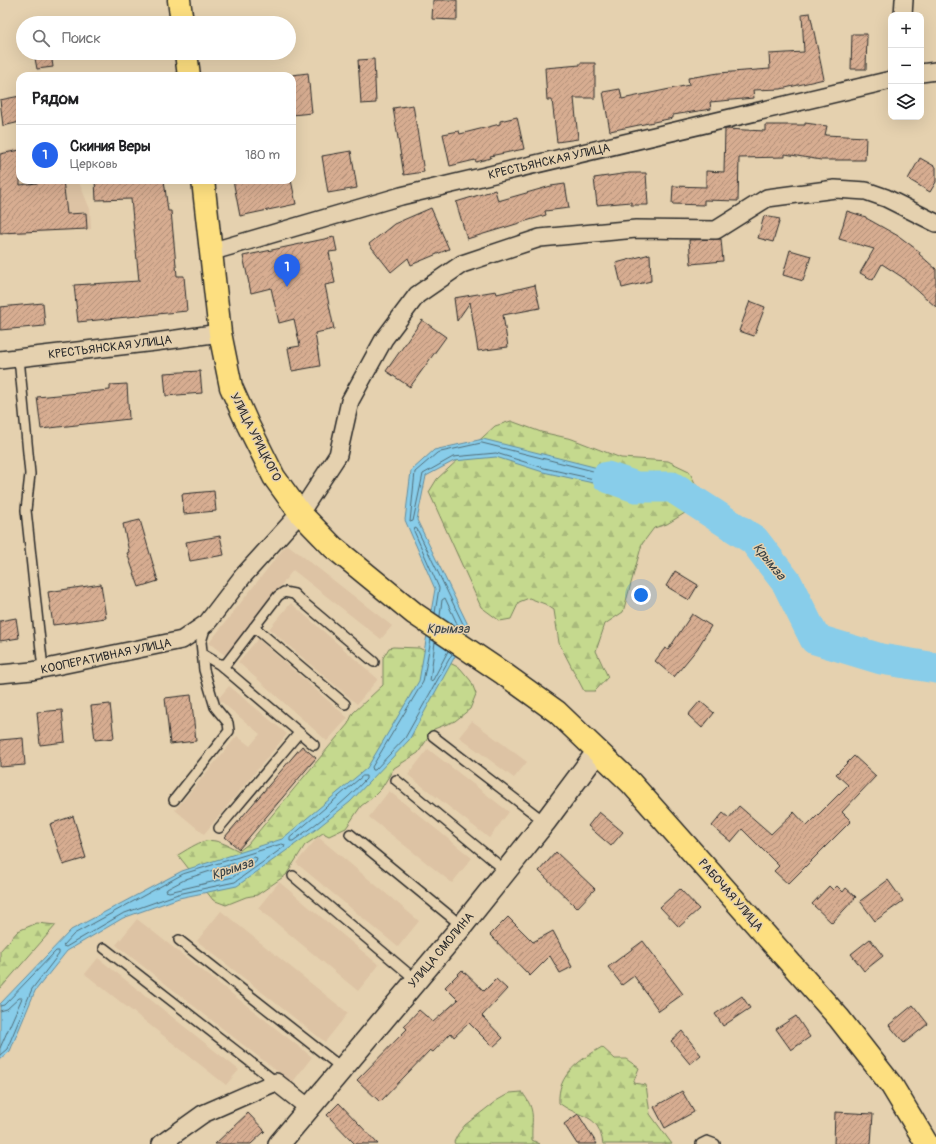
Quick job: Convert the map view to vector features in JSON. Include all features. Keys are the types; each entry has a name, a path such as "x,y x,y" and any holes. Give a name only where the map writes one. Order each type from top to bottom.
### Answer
{"main road":[{"path":"179,0 181,16"},
{"path":"187,60 188,72"},
{"name":"УЛИЦА УРИЦКОГО","path":"203,184 220,333 231,387 274,477 300,513 333,548 415,614 504,674"},
{"name":"РАБОЧАЯ УЛИЦА","path":"504,674 557,712 598,751 657,812 839,1018 892,1086 927,1144"}],"street":[{"path":"903,12 904,0"},
{"path":"924,72 936,70"},
{"name":"КРЕСТЬЯНСКАЯ УЛИЦА","path":"210,252 402,196 888,81"},
{"name":"КООПЕРАТИВНАЯ УЛИЦА","path":"0,674 43,669 182,640 207,623 243,576 300,513 338,455 350,401 384,339 417,295 462,264 540,238 636,229 716,230 766,198 835,189 866,191 886,198 936,223"},
{"name":"КРЕСТЬЯНСКАЯ УЛИЦА","path":"0,360 220,333"},
{"name":"УЛИЦА СМОЛИНА","path":"279,1144 462,926 545,822 598,751"},
{"path":"161,1144 203,1114 276,1082 309,1108"}],"lane":[{"path":"19,358 30,474 26,510 43,669"},
{"path":"219,664 226,664 278,596 284,592 294,594 374,662"},
{"path":"174,800 229,731 228,723 215,707 204,670 201,642 207,623"},
{"path":"254,627 345,704"},
{"path":"202,654 219,664 314,745"},
{"path":"219,828 299,732"},
{"path":"433,736 545,822"},
{"path":"396,780 506,871"},
{"path":"350,834 462,926"},
{"path":"293,876 416,980"},
{"path":"180,940 342,1068"},
{"path":"104,948 276,1082"},
{"path":"701,1144 707,1141 715,1144"}],"shaded area":[{"path":"16,149 16,184 80,184 90,209 91,229 0,235 0,152"},
{"path":"287,544 392,626 381,639 293,570 226,656 209,643"},
{"path":"291,603 378,679 357,704 269,629"},
{"path":"258,639 348,718 327,741 238,662"},
{"path":"229,686 287,734 204,834 175,810 237,736 250,746 260,734 218,699"},
{"path":"472,721 527,762 514,778 459,737"},
{"path":"428,749 509,812 489,838 408,775"},
{"path":"389,791 472,858 452,883 369,817"},
{"path":"318,837 419,921 398,947 296,863"},
{"path":"279,882 379,965 358,991 258,908"},
{"path":"221,911 348,1013 325,1042 197,941"},
{"path":"137,919 312,1057 292,1083 116,945"},
{"path":"98,958 239,1070 226,1085 85,974"}],"green space":[{"path":"511,421 541,432 572,439 621,458 668,461 689,471 698,489 685,513 667,524 654,528 642,544 623,612 605,624 596,651 608,677 595,691 584,691 559,643 554,610 545,604 529,598 519,602 511,619 500,621 481,607 429,492 437,479 495,426"},
{"path":"389,648 419,648 460,668 471,681 476,694 470,709 455,721 434,729 418,753 394,768 381,789 361,806 346,828 329,836 323,833 305,845 286,875 257,895 246,897 226,905 213,900 178,855 195,845 208,841 221,842 239,851 248,844 348,724 353,713 383,685 383,658"},
{"path":"37,923 56,925 0,989 0,951 18,931"},
{"path":"602,1047 615,1059 626,1059 639,1068 633,1083 646,1085 650,1114 672,1144 603,1144 601,1133 593,1121 559,1103 559,1093 566,1076 578,1063"},
{"path":"522,1092 530,1105 532,1115 532,1140 540,1144 455,1144 454,1142 458,1134 465,1125 496,1101 510,1093"}],"water":[{"name":"Крымза","path":"483,439 598,468 649,476 648,491 593,483 543,472 496,457 454,461 426,476 417,520 470,629 409,740 350,802 315,830 237,886 179,898 123,918 67,951 35,991 10,1051 0,1060 0,1004 71,930 182,871 282,839 367,768 419,681 435,589 405,520 411,471 434,450"}],"building":[{"path":"433,0 457,0 457,20 432,19"},
{"path":"810,13 824,79 781,89 753,90 754,98 710,102 711,109 673,115 673,118 610,131 603,92 620,89 622,99 689,85 688,78 719,73 770,69 769,54 804,52 802,14"},
{"path":"852,34 867,34 866,69 851,69"},
{"path":"374,59 376,103 361,104 358,60"},
{"path":"35,60 52,60 53,67 37,69"},
{"path":"580,63 595,63 595,98 574,98 578,139 557,142 552,100 547,100 545,68 580,65"},
{"path":"308,73 312,113 296,115 296,74"},
{"path":"16,97 16,123 3,126 0,100"},
{"path":"413,105 424,172 404,175 393,108"},
{"path":"517,117 524,149 490,156 491,158 476,162 475,160 450,166 443,134 459,131 460,134 500,124 500,121"},
{"path":"805,123 827,126 825,135 866,137 865,160 821,160 785,154 785,157 739,158 738,201 704,200 704,205 672,204 673,186 706,187 706,171 724,172 725,129 765,131 765,125 805,125"},
{"path":"16,151 16,184 63,184 67,214 86,213 87,229 0,233 0,154"},
{"path":"351,151 357,188 328,193 322,156"},
{"path":"920,158 936,167 936,182 930,192 908,179"},
{"path":"629,173 646,173 648,205 631,205 631,202 597,205 594,178"},
{"path":"95,184 165,184 168,211 171,211 177,276 184,276 187,311 78,322 74,285 139,281 131,199 96,200"},
{"path":"234,184 292,184 296,204 240,216"},
{"path":"565,184 569,208 545,211 546,215 467,239 456,202 495,190 498,201 551,186"},
{"path":"431,208 449,249 411,265 408,258 391,272 369,244 394,224"},
{"path":"847,211 866,217 900,237 920,252 919,254 936,269 936,307 902,277 882,264 873,280 860,273 874,249 839,239"},
{"path":"764,216 780,219 773,242 758,238"},
{"path":"334,237 337,251 329,252 335,283 325,285 334,329 315,333 320,366 292,371 288,348 300,346 294,319 279,323 271,288 251,293 243,256"},
{"path":"721,239 723,261 691,264 689,240"},
{"path":"790,250 811,256 803,281 783,275"},
{"path":"650,254 651,281 622,288 616,263"},
{"path":"535,285 540,308 503,315 508,347 478,351 470,302 457,321 454,298 496,291 497,294"},
{"path":"750,301 765,307 754,336 739,331"},
{"path":"43,303 45,326 0,330 0,307"},
{"path":"422,320 446,337 410,387 386,371"},
{"path":"200,371 202,393 166,396 164,373"},
{"path":"127,384 129,419 41,429 37,397 110,390 110,385"},
{"path":"214,491 216,511 184,514 182,494"},
{"path":"140,520 158,581 139,587 127,553 129,552 123,524"},
{"path":"220,536 224,555 190,561 186,542"},
{"path":"675,571 698,585 689,600 666,586"},
{"path":"101,584 106,618 53,625 48,592"},
{"path":"692,614 711,626 697,649 674,677 655,661 665,648 668,650"},
{"path":"16,618 19,638 0,641 0,621"},
{"path":"191,695 196,741 170,744 165,698"},
{"path":"700,701 714,713 702,728 688,715"},
{"path":"110,704 114,738 95,740 91,706"},
{"path":"62,710 65,742 40,745 37,712"},
{"path":"23,738 25,765 0,767 0,740"},
{"path":"302,746 316,758 239,849 225,837"},
{"path":"854,756 876,776 842,812 851,821 788,884 774,871 779,866 742,829 731,842 712,826 723,813 729,818 739,806 771,834 794,812 807,826 848,785 836,774"},
{"path":"599,812 623,832 611,846 588,826"},
{"path":"73,816 86,858 63,865 50,824"},
{"path":"556,852 595,889 577,908 539,871"},
{"path":"888,880 903,901 875,921 860,901"},
{"path":"829,886 833,890 837,886 843,892 846,888 856,897 832,923 812,904"},
{"path":"680,889 699,909 679,927 660,907"},
{"path":"508,917 533,942 553,931 572,967 560,973 550,956 530,976 490,935"},
{"path":"870,939 883,956 864,971 851,954"},
{"path":"643,941 683,994 659,1011 634,976 622,985 608,967"},
{"path":"462,970 484,991 496,979 507,989 482,1016 503,1038 493,1047 469,1023 454,1037 451,1033 433,1052 430,1050 380,1102 357,1080 407,1029 404,1026 419,1010 433,1022 458,1000 445,987"},
{"path":"742,996 750,1008 723,1026 715,1014"},
{"path":"913,1005 928,1024 904,1043 889,1025"},
{"path":"796,1016 810,1037 791,1050 776,1029"},
{"path":"682,1031 701,1055 690,1064 671,1041"},
{"path":"682,1091 694,1112 665,1128 654,1107"},
{"path":"339,1103 378,1144 355,1144 327,1115"},
{"path":"835,1112 873,1114 871,1144 834,1144"},
{"path":"248,1113 265,1131 251,1144 215,1144"},
{"path":"578,1114 597,1144 577,1144 564,1124"}],"waterway":[{"name":"Крымза","path":"607,477 636,487 672,487 754,540 787,583 815,639 881,659 936,668"}],"place":[{"name":"Скиния Веры","path":"287,287"}]}
